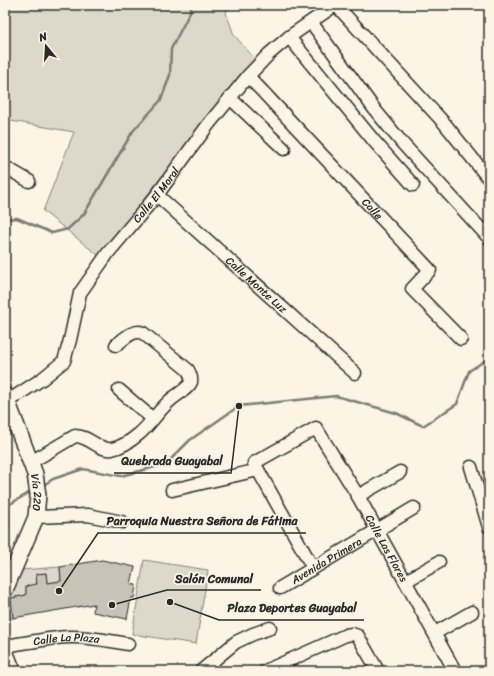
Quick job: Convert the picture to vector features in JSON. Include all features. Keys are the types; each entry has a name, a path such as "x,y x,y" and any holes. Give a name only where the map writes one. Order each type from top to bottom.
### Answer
{"main road":[{"name":"Vía 220","path":"5,590 36,517 38,495 33,468 7,398"},
{"path":"5,651 12,671"}],"street":[{"name":"Calle El Moral","path":"7,398 42,379 64,361 80,293 108,253 157,196 208,125 248,76 269,54 289,37 335,5"},
{"path":"335,5 445,124 489,179"},
{"path":"311,22 375,110 403,144 489,238"},
{"path":"289,37 369,135 413,185"},
{"name":"Calle","path":"248,76 430,270 412,289 461,339"},
{"path":"230,98 284,149"},
{"path":"5,167 29,181"},
{"name":"Calle Monte Luz","path":"157,196 355,373"},
{"path":"33,468 44,454 75,436 81,436 89,439 106,449 118,447 140,434 169,401 188,386 191,381 191,375 188,370 140,331 134,332 116,345"},
{"path":"119,390 153,419"},
{"name":"Calle Las Flores","path":"258,470 254,463 316,428 358,496 455,671"},
{"path":"471,467 489,527"},
{"path":"172,490 258,470 313,568"},
{"path":"358,496 400,472"},
{"name":"Avenida Primera","path":"280,588 414,508"},
{"path":"36,517 88,515 122,522"},
{"path":"406,581 439,562"},
{"path":"435,633 472,612"},
{"path":"200,671 236,642 252,634 270,628"},
{"path":"272,669 346,635 352,634 358,636 378,671"},
{"name":"Calle La Plaza","path":"5,646 70,637 128,644"}],"shaded area":[{"path":"5,5 230,5 226,13 234,35 255,59 99,256 43,211 74,132 5,120"},
{"path":"144,560 208,570 196,644 132,634"},
{"path":"60,567 61,581 47,583 46,573 36,574 37,584 26,586 26,595 11,598 13,618 10,619 7,597 21,570"}],"building":[{"path":"102,560 135,567 131,584 136,585 134,598 131,598 127,619 93,612 94,604 13,618 11,598 26,595 26,586 37,584 36,574 46,573 47,583 61,581 60,567"}],"waterway":[{"path":"5,219 17,218 52,233 68,229 84,214 133,131 161,100 170,75 171,49 190,12 191,5"},
{"path":"42,486 53,479 83,469 121,476 166,464 190,440 239,406 336,396 396,413 423,426 457,404 469,371 489,358"},
{"path":"5,507 32,491"}],"place":[{"name":"Quebrada Guayabal","path":"239,406"},
{"name":"Parroquia Nuestra Señora de Fátima","path":"59,591"},
{"name":"Plaza Deportes Guayabal","path":"170,602"},
{"name":"Salón Comunal","path":"112,605"}]}
